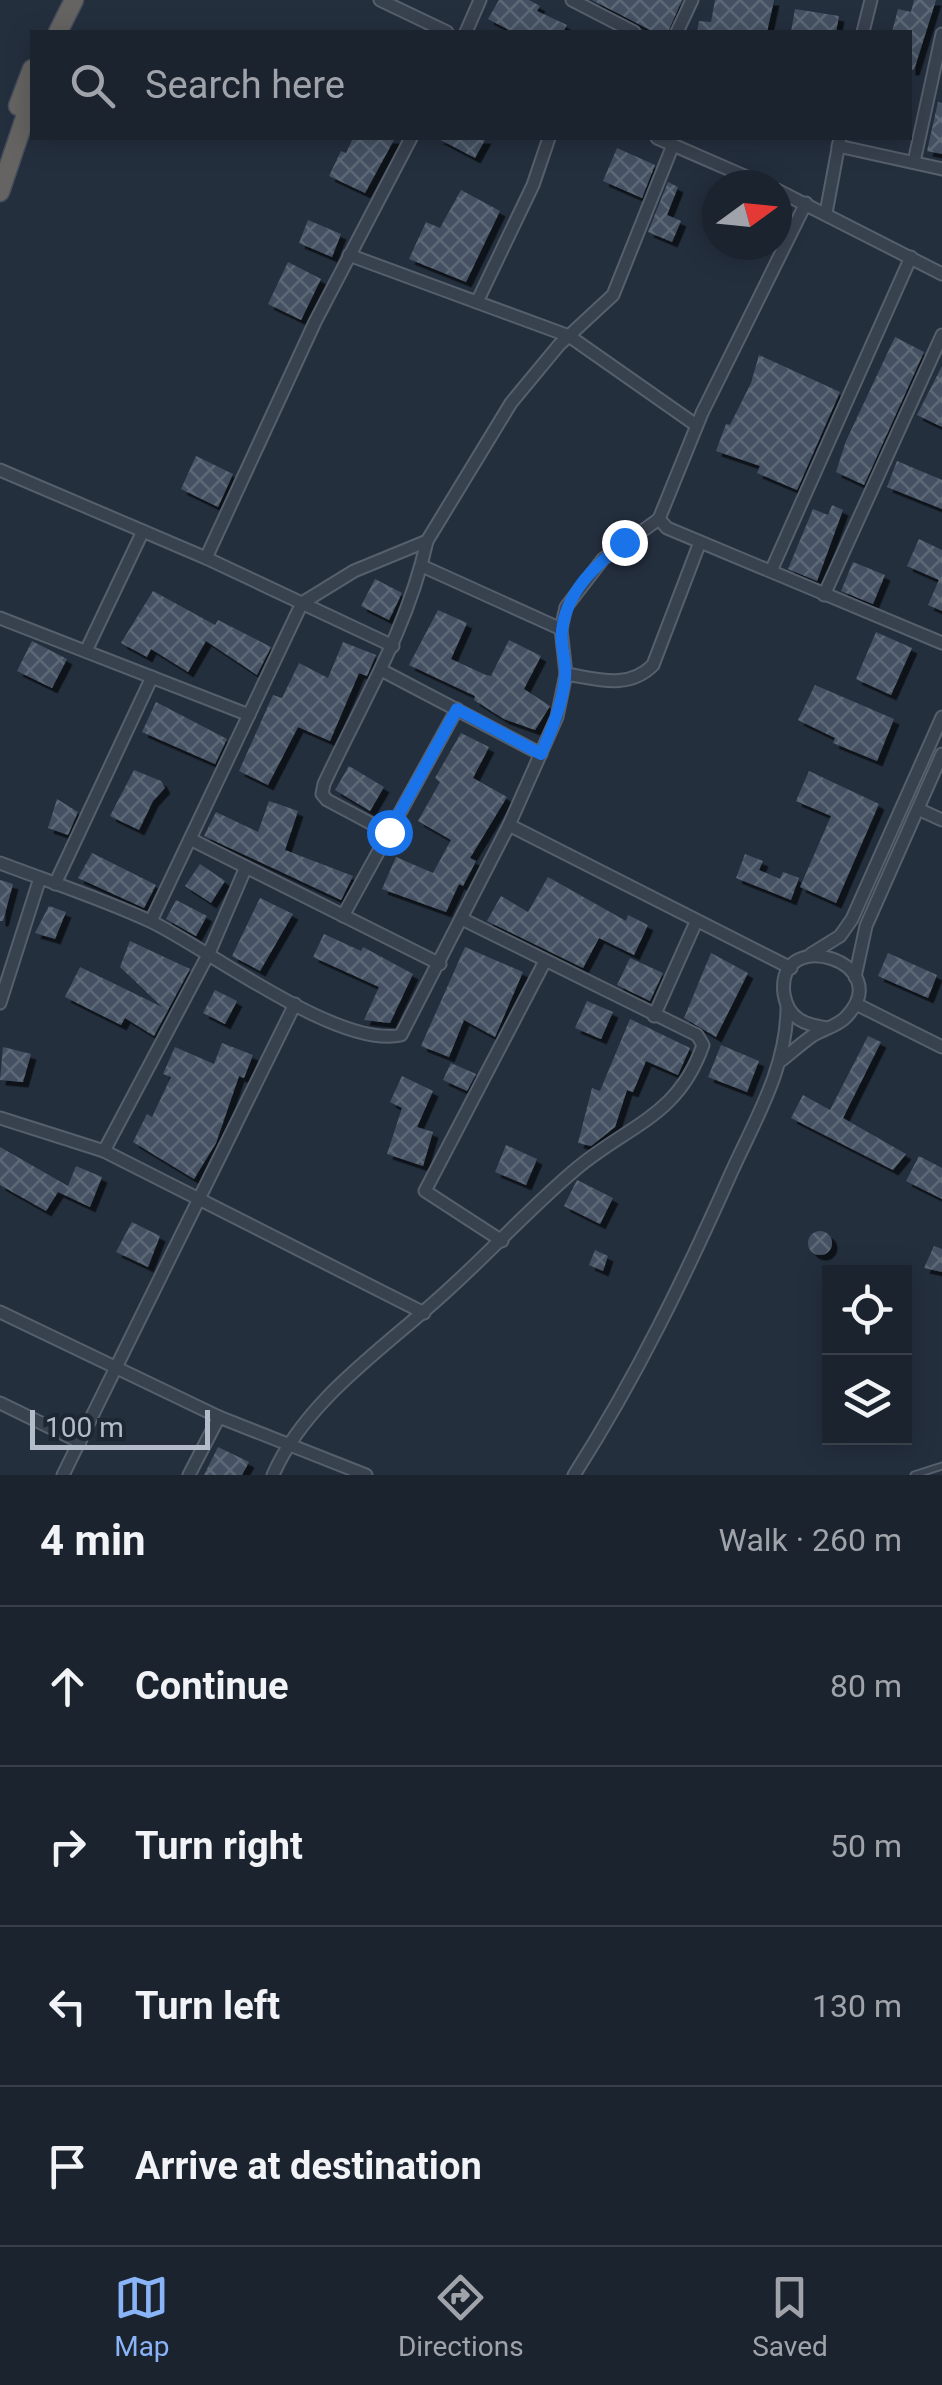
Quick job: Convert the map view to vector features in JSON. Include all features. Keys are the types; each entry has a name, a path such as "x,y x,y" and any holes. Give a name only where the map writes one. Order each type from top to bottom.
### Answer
{"highway":[{"path":"48,30 62,0"},
{"path":"59,30 74,0"},
{"path":"0,157 30,74"},
{"path":"0,192 30,103"}],"street":[{"path":"380,0 443,30"},
{"path":"467,30 480,0"},
{"path":"572,0 630,30"},
{"path":"677,30 692,0"},
{"path":"864,30 869,0"},
{"path":"914,162 942,34"},
{"path":"206,558 349,256 411,140"},
{"path":"477,302 533,185 548,140"},
{"path":"661,140 672,146 690,144 738,170"},
{"path":"826,214 839,142 942,168"},
{"path":"389,832 322,794 342,745 384,672 422,566 426,541 511,403 569,336 613,295 672,146"},
{"path":"792,197 942,274"},
{"path":"0,863 151,922 295,1004 368,1037 402,1035 509,825 557,717 566,674 562,629 566,607 582,582 613,551 659,519 696,424 806,203"},
{"path":"349,256 569,336 696,424"},
{"path":"771,571 911,257"},
{"path":"824,595 942,336"},
{"path":"0,470 206,558 393,646"},
{"path":"659,519 667,528 942,643"},
{"path":"86,651 143,532"},
{"path":"151,922 302,603 354,571 426,541"},
{"path":"566,674 616,683 640,678 654,665 700,542"},
{"path":"422,566 562,629"},
{"path":"0,618 249,715"},
{"path":"384,672 541,754"},
{"path":"55,884 152,677"},
{"path":"343,916 457,709"},
{"path":"574,1475 632,1384 782,1060 787,1007 783,987 791,968 840,936 852,920 942,717"},
{"path":"782,1060 845,1020 856,1004 860,939 942,754"},
{"path":"918,808 942,820"},
{"path":"509,825 791,968"},
{"path":"190,839 440,964"},
{"path":"104,1150 209,954 246,867"},
{"path":"0,1003 40,878"},
{"path":"273,1475 286,1444 346,1380 424,1313 576,1169 647,1122 684,1087 700,1053 702,1040 462,919"},
{"path":"654,1016 696,922"},
{"path":"808,956 826,954 843,962 855,976"},
{"path":"502,1241 425,1191 544,963"},
{"path":"63,1475 295,1004"},
{"path":"856,1004 942,1047"},
{"path":"787,1007 804,1025 828,1028"},
{"path":"0,1118 104,1150 424,1313"},
{"path":"0,1312 116,1371 219,1417 366,1475"},
{"path":"0,1403 80,1442"},
{"path":"189,1475 219,1417"}],"lane":[{"path":"914,1475 942,1466"}],"building":[{"path":"499,0 529,0 540,6 537,11 567,25 564,30 509,30 488,19"},
{"path":"592,0 682,0 669,30 650,30"},
{"path":"715,0 774,0 767,30 697,30 699,21 711,22"},
{"path":"914,0 936,0 914,70 912,30 893,30 898,9 911,12"},
{"path":"795,9 839,16 836,30 791,30"},
{"path":"938,102 942,103 942,154 927,151"},
{"path":"352,140 394,140 365,193 329,176 341,151 346,153"},
{"path":"441,140 485,140 475,158"},
{"path":"617,148 655,165 642,198 603,181"},
{"path":"668,182 678,187 667,215 681,221 672,242 648,232"},
{"path":"461,190 500,211 466,282 409,259 426,222 440,228"},
{"path":"308,220 341,234 332,257 299,243"},
{"path":"288,262 321,279 301,320 268,304"},
{"path":"895,337 924,352 864,485 836,472 846,441"},
{"path":"759,355 840,392 797,490 757,473 760,466 716,451 726,424 730,425 751,383"},
{"path":"942,366 942,427 917,415"},
{"path":"196,456 233,474 218,507 181,489"},
{"path":"897,461 942,480 942,509 887,487"},
{"path":"832,505 843,510 817,581 788,569 813,509 828,515"},
{"path":"919,539 942,550 942,611 928,605 939,580 907,566"},
{"path":"853,562 885,575 873,604 841,591"},
{"path":"375,579 402,593 389,620 361,606"},
{"path":"153,591 215,625 218,620 271,647 257,675 206,641 188,672 151,649 147,657 121,643"},
{"path":"438,610 467,623 451,659 486,675 491,676 509,640 541,656 524,689 550,706 535,730 504,719 474,700 475,696 409,665"},
{"path":"876,632 912,648 891,695 856,679"},
{"path":"32,641 67,659 52,688 17,671"},
{"path":"343,642 376,655 367,676 359,673 330,741 298,727 268,785 239,771 273,695 282,698 299,663 328,678"},
{"path":"815,685 894,719 877,761 833,743 835,738 798,720"},
{"path":"156,702 227,739 215,764 142,732"},
{"path":"461,733 489,747 473,778 507,797 470,858 476,861 446,912 382,889 396,857 433,873 451,840 418,821 440,782 435,778"},
{"path":"349,766 384,787 370,811 335,790"},
{"path":"134,770 161,781 165,788 153,801 139,830 110,816"},
{"path":"809,771 879,804 836,903 800,887 831,816 796,801"},
{"path":"57,799 78,812 68,835 48,828"},
{"path":"269,801 298,811 285,850 353,876 341,900 204,836 216,812 258,832"},
{"path":"92,853 156,885 144,908 78,878"},
{"path":"745,854 763,861 759,870 780,879 783,872 799,878 791,900 736,878"},
{"path":"200,864 225,881 211,903 185,886"},
{"path":"548,877 626,921 628,915 648,925 634,955 599,938 583,968 487,921 501,896 528,912"},
{"path":"0,880 13,884 3,921 0,921"},
{"path":"260,898 293,914 260,971 232,956"},
{"path":"176,900 207,916 196,936 166,919"},
{"path":"49,906 66,912 55,939 35,933"},
{"path":"324,934 361,951 363,947 413,974 390,1023 364,1020 379,987 313,957"},
{"path":"130,941 190,969 154,1036 125,1018 121,1025 65,997 80,967 162,1007 120,967"},
{"path":"465,947 523,972 495,1037 464,1020 449,1057 421,1046"},
{"path":"711,953 748,973 716,1037 684,1018"},
{"path":"888,953 937,975 928,998 878,976"},
{"path":"630,958 663,973 650,1001 617,985"},
{"path":"215,990 237,1001 225,1024 203,1013"},
{"path":"587,1001 613,1012 601,1039 575,1028"},
{"path":"630,1019 690,1048 678,1075 646,1061 633,1092 627,1090 615,1127 591,1146 578,1143 592,1088 600,1091"},
{"path":"868,1036 881,1042 843,1118 906,1154 893,1170 791,1118 803,1095 830,1110"},
{"path":"222,1043 253,1055 244,1078 239,1076 216,1143 194,1179 133,1142 147,1114 152,1117 171,1077 163,1074 175,1047 214,1064"},
{"path":"721,1045 759,1061 747,1092 708,1077"},
{"path":"3,1047 31,1054 23,1082 0,1080"},
{"path":"451,1063 476,1074 467,1091 443,1080"},
{"path":"402,1076 433,1091 417,1127 433,1132 423,1166 387,1154 402,1108 390,1102"},
{"path":"506,1145 537,1159 526,1185 495,1172"},
{"path":"0,1147 68,1186 76,1166 102,1177 90,1207 58,1192 46,1211 0,1185"},
{"path":"919,1156 942,1168 942,1199 906,1181"},
{"path":"577,1180 613,1198 600,1224 564,1206"},
{"path":"132,1222 160,1236 148,1267 116,1252"},
{"path":"820,1231 829,1234 829,1252 820,1255 811,1252 808,1243 811,1234"},
{"path":"934,1246 942,1249 942,1272 924,1268"},
{"path":"595,1250 608,1256 603,1271 589,1265"},
{"path":"218,1447 249,1462 242,1475 204,1475"}],"route":[{"path":"389,832 457,709 541,754 557,717 566,674 562,646 566,607 582,582 624,542"}]}
